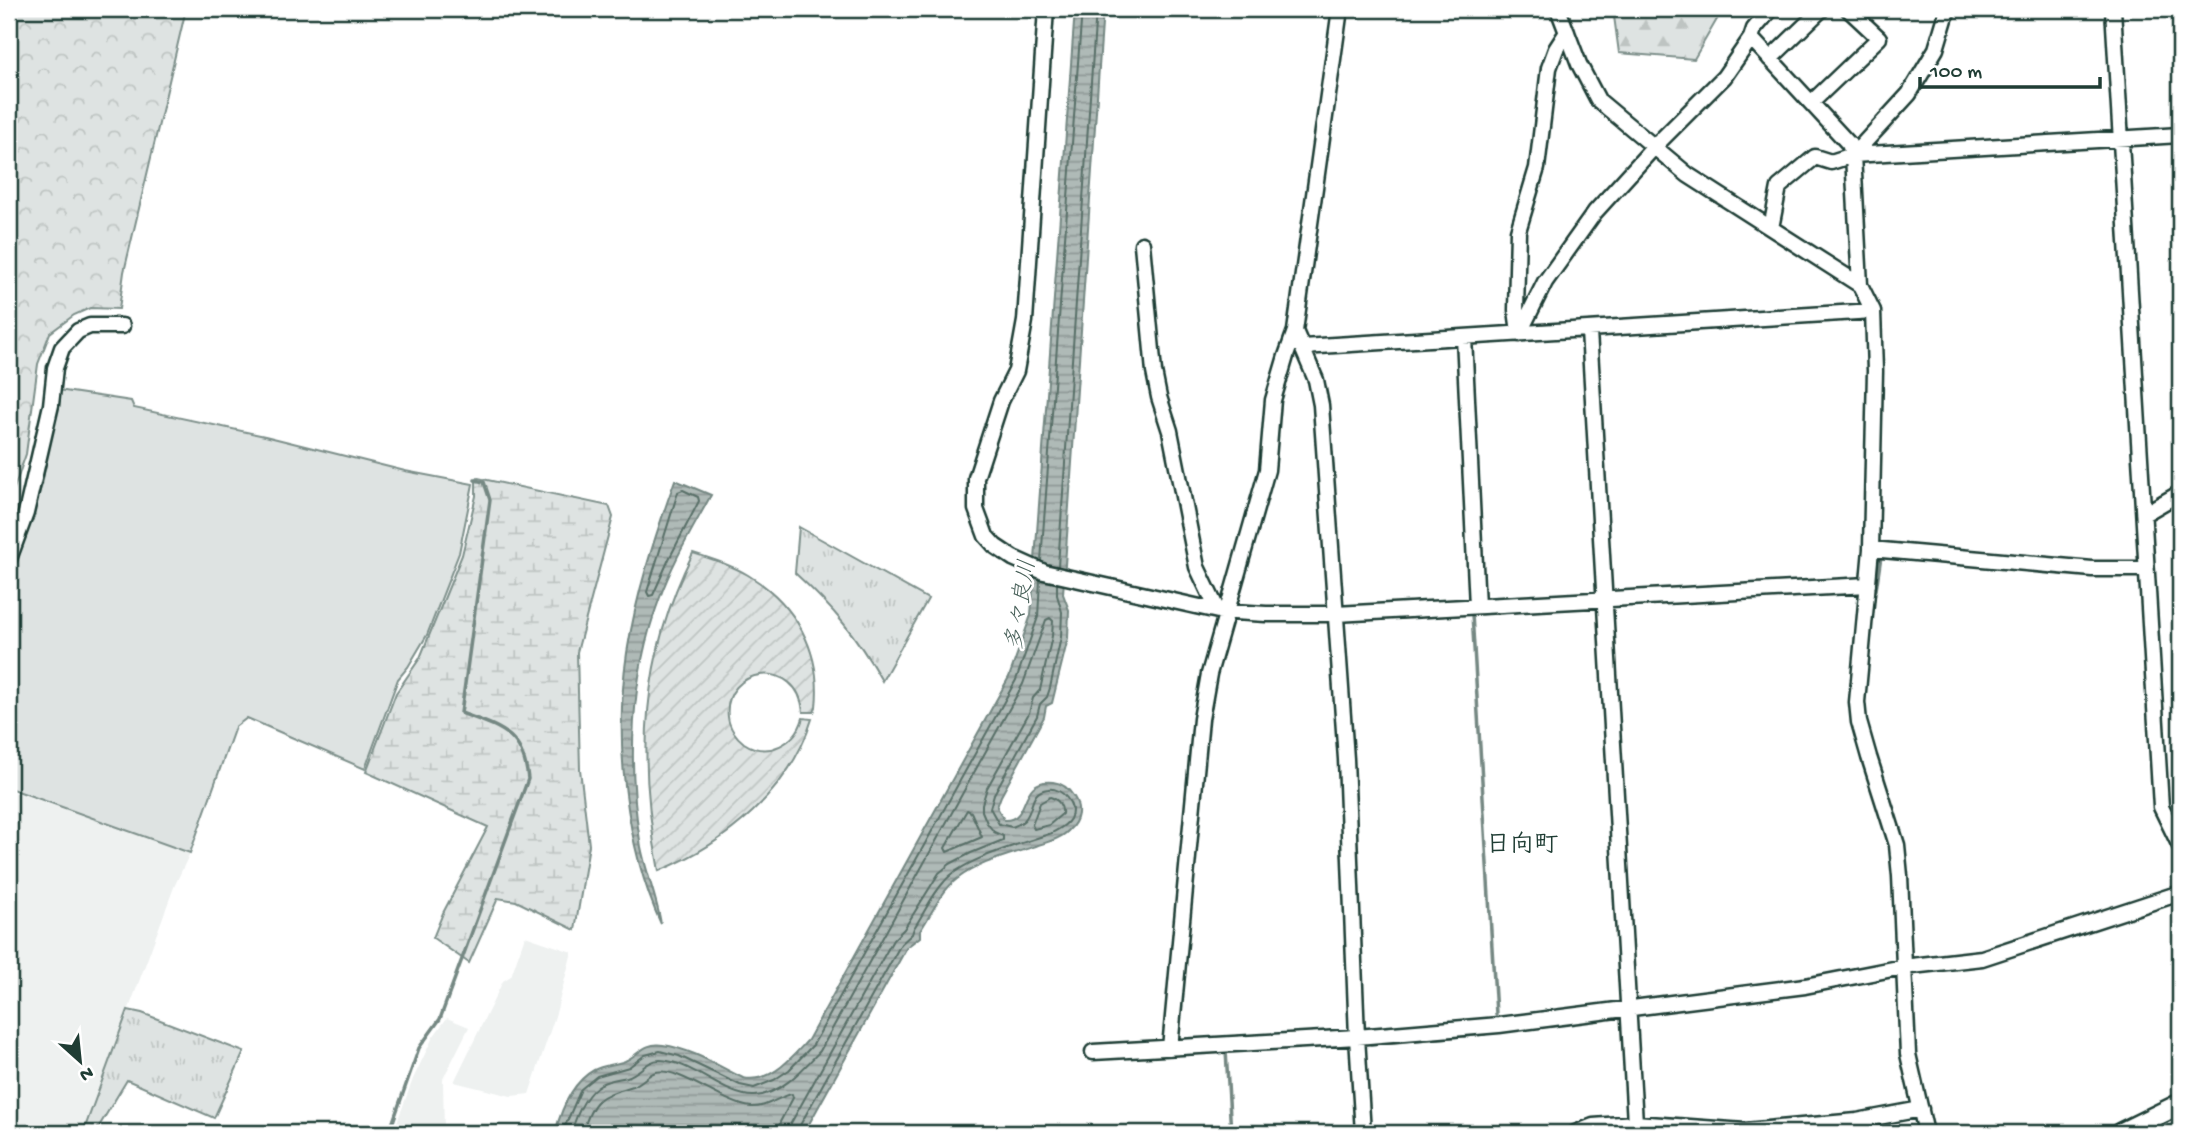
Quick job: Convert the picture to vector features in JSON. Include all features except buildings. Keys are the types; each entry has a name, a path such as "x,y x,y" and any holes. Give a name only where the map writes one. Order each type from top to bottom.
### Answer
{"highway":[{"path":"2122,1133 2180,1104"}],"street":[{"path":"1046,9 1025,321 1016,371 1001,401 976,478 976,509 986,536 1005,554 1044,572 1222,612 1336,614 1868,585"},
{"path":"1170,1048 1201,719 1222,612 1229,599 1267,470 1273,400 1296,331 1340,9"},
{"path":"1558,9 1588,83 1598,100 1688,174 1860,285"},
{"path":"1752,9 1753,34 1770,59 1849,144 1853,155 1860,285 1873,311 1875,371 1871,549 1857,702 1859,722 1897,845 1908,1054 1926,1133"},
{"path":"1519,334 1545,282 1588,222 1655,146 1724,77 1771,9"},
{"path":"1770,59 1822,9"},
{"path":"1811,103 1879,38 1848,9"},
{"path":"1853,155 1909,94 1936,49 1948,9"},
{"path":"2113,9 2161,807 2180,846"},
{"path":"1519,334 1516,310 1518,231 1537,168 1549,68 1556,49 1567,32"},
{"path":"1772,228 1779,187 1815,157 1831,162 1853,155 2180,135"},
{"path":"1142,244 1150,337 1159,397 1170,431 1197,567 1222,612"},
{"path":"1303,347 1590,331 1873,311"},
{"path":"9,559 26,513 51,405 55,368 62,348 78,331 90,326 122,326"},
{"path":"1296,331 1316,380 1321,405 1351,850 1363,1133"},
{"path":"1590,331 1635,1123"},
{"path":"1464,337 1477,606"},
{"path":"2144,514 2180,493"},
{"path":"1871,549 2092,569 2146,569"},
{"path":"1093,1052 1357,1037 1499,1025 1805,986 1903,967 1982,958 2180,892"},
{"path":"1575,1133 1593,1126 1635,1123 1745,1130 1857,1121 1921,1109"}],"shaded area":[{"path":"9,790 190,853 174,887 83,1133 9,1133"},
{"path":"525,936 572,952 556,1013 529,1094 511,1096 454,1082 503,981 511,976"},
{"path":"447,1018 469,1027 443,1079 444,1133 393,1133 413,1079 433,1037"}],"green space":[{"path":"9,9 186,9 124,272 119,309 90,308 74,315 50,333 38,364 26,454 9,503"},
{"path":"1613,9 1723,9 1694,59 1619,53"},
{"path":"58,390 131,401 134,408 265,436 405,471 473,484 459,553 427,635 398,679 365,769 247,718 235,727 190,853 9,788 9,577 42,485"},
{"path":"478,478 609,506 613,517 577,652 580,769 589,845 575,930 516,901 498,898 469,963 433,938 443,913 488,827 366,772 396,693 420,658 462,555"},
{"path":"799,527 928,599 882,681 843,623 795,573"},
{"path":"693,553 748,575 780,600 792,615 810,649 815,667 816,707 814,712 803,712 798,694 789,682 776,676 762,675 748,679 737,687 729,700 728,717 731,728 741,741 753,748 771,749 788,741 803,718 812,719 802,745 772,791 753,812 708,846 659,871 648,789 648,709 663,630"},
{"path":"128,1010 244,1052 214,1118 127,1080 95,1133 83,1133"}],"water":[{"path":"1075,9 1103,9 1063,594 1069,610 1068,638 1052,703 1046,706 1044,717 997,807 1004,820 1013,818 1034,786 1053,782 1063,785 1072,794 1078,810 1077,819 1066,833 1058,838 975,868 957,879 946,890 920,931 920,937 907,947 804,1133 555,1133 568,1097 586,1075 598,1068 625,1061 651,1045 684,1050 743,1078 753,1079 780,1068 795,1054 808,1040 1009,677 1031,615"},
{"path":"675,480 711,495 664,586 649,630 637,691 633,754 637,816 643,857 661,924 649,893 631,826 623,756 623,686 635,609"}],"waterway":[{"path":"389,1133 419,1048 440,1019 528,779 521,751 508,734 461,713 490,500 484,482 475,480"},
{"path":"1876,590 1881,556"},
{"path":"1496,1014 1472,614 1594,607"},
{"path":"1371,1044 1485,1034"},
{"path":"1278,1048 1349,1045"},
{"path":"1228,1051 1231,1133"}],"district":[{"name":"日向町","path":"1522,843"}],"water label":[{"name":"多々良川","path":"1019,605"}]}
